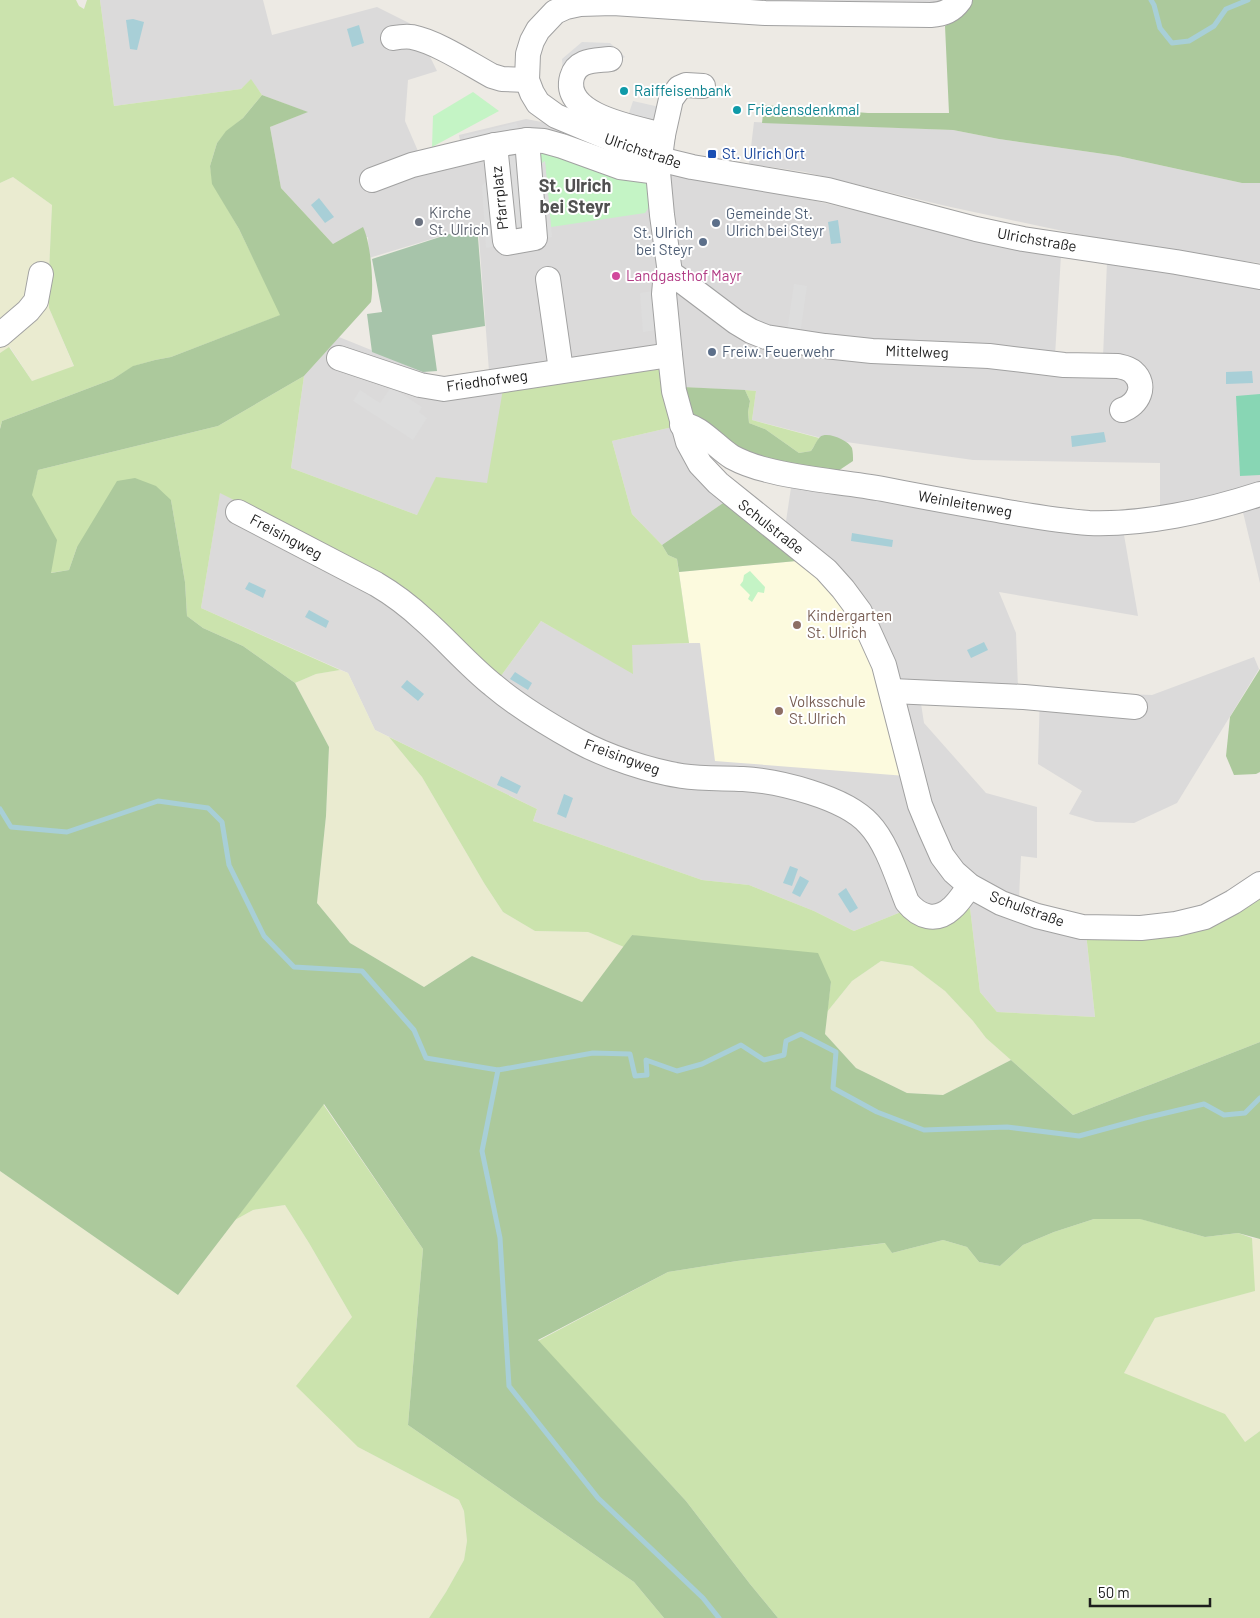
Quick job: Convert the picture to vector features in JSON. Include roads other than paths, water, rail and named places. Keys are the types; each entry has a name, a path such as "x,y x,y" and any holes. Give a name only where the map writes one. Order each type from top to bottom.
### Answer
{"street":[{"name":"Ulrichstraße","path":"960,0 950,10 942,14 931,15 765,13 594,2 566,6 555,12 538,30 532,41 528,54 527,80 532,94 538,102 556,116 658,166 692,167 828,190 976,229 1023,239 1176,262 1260,277"},
{"path":"393,38 412,37 422,40 492,76 502,79 527,80"},
{"path":"610,59 581,63 575,69 571,84 573,94 578,102 586,110 598,116 663,135"},
{"path":"670,355 664,294 665,283 670,273 658,166 668,106 674,93 686,85 703,86"},
{"name":"Pfarrplatz","path":"495,145 505,241 507,243 535,238 526,140"},
{"name":"Pfarrplatz","path":"372,180 412,165 495,145 526,140 544,141 562,146 620,167 658,166"},
{"name":"Mittelweg","path":"670,273 736,322 766,337 824,346 989,356 1042,363 1118,366 1128,369 1134,372 1138,378 1140,390 1137,401 1129,408 1122,410"},
{"path":"0,335 28,311 36,301 42,274"},
{"path":"548,279 561,370"},
{"path":"366,352 415,373 420,378 420,384"},
{"name":"Friedhofweg","path":"339,358 420,384 444,388 670,355"},
{"name":"Schulstraße","path":"670,355 674,391 682,425 688,442 700,464 718,483 826,570 860,612 884,665 912,776 930,830 942,856 954,872 970,886 1001,903 1036,916 1082,927 1141,928 1205,918 1260,884"},
{"name":"Weinleitenweg","path":"682,425 693,426 715,445 733,457 756,468 1051,519 1089,523 1115,523 1202,510 1260,494"},
{"name":"Freisingweg","path":"238,512 376,584 396,597 425,620 493,686 535,715 579,741 620,759 667,773 706,778 744,779 804,790 829,799 857,813 869,823 878,835 907,902 922,915 944,914 953,908 970,886"},
{"path":"892,691 1024,697 1135,707"}],"water":[{"path":"133,19 144,22 137,50 130,49 126,20"},
{"path":"359,25 364,43 352,47 347,29"},
{"path":"319,198 334,217 325,223 311,205"},
{"path":"838,220 841,243 831,244 828,222"},
{"path":"1252,371 1253,383 1226,384 1226,372"},
{"path":"1104,432 1106,442 1072,447 1071,436"},
{"path":"852,533 893,540 892,547 851,541"},
{"path":"249,582 266,590 263,598 245,589"},
{"path":"309,610 329,621 326,628 305,617"},
{"path":"984,642 988,650 971,658 967,650"},
{"path":"515,672 532,683 528,690 510,679"},
{"path":"407,680 424,694 418,701 401,687"},
{"path":"501,776 521,786 517,794 497,785"},
{"path":"564,794 573,798 566,818 557,814"},
{"path":"790,866 798,869 792,886 783,883"},
{"path":"800,876 809,881 800,897 792,893"},
{"path":"846,888 858,908 850,913 838,894"}],"waterway":[{"path":"1151,0 1160,28 1172,43 1189,41 1214,26 1226,9 1248,0"},
{"path":"0,809 11,827 67,832 158,801 208,808 222,822 229,865 264,936 294,967 362,971 414,1030 426,1058 498,1070 593,1053 630,1054 635,1076 647,1075 646,1060 677,1071 702,1064 741,1045 764,1060 784,1055 786,1041 801,1034 836,1052 833,1088 877,1112 924,1130 1007,1127 1079,1136 1204,1104 1224,1115 1245,1113 1260,1098"},
{"path":"498,1070 482,1151 500,1238 509,1386 598,1498 703,1598 719,1618"}],"place":[{"name":"Raiffeisenbank","path":"624,91"},
{"name":"Friedensdenkmal","path":"737,110"},
{"name":"St. Ulrich Ort","path":"712,154"},
{"name":"Kirche St. Ulrich","path":"419,222"},
{"name":"Gemeinde St. Ulrich bei Steyr","path":"716,223"},
{"name":"St. Ulrich bei Steyr","path":"703,242"},
{"name":"Landgasthof Mayr","path":"616,276"},
{"name":"Freiw. Feuerwehr","path":"712,352"},
{"name":"Kindergarten St. Ulrich","path":"797,625"},
{"name":"Volksschule St.Ulrich","path":"779,711"}],"district":[{"name":"St. Ulrich bei Steyr","path":"575,196"}]}
